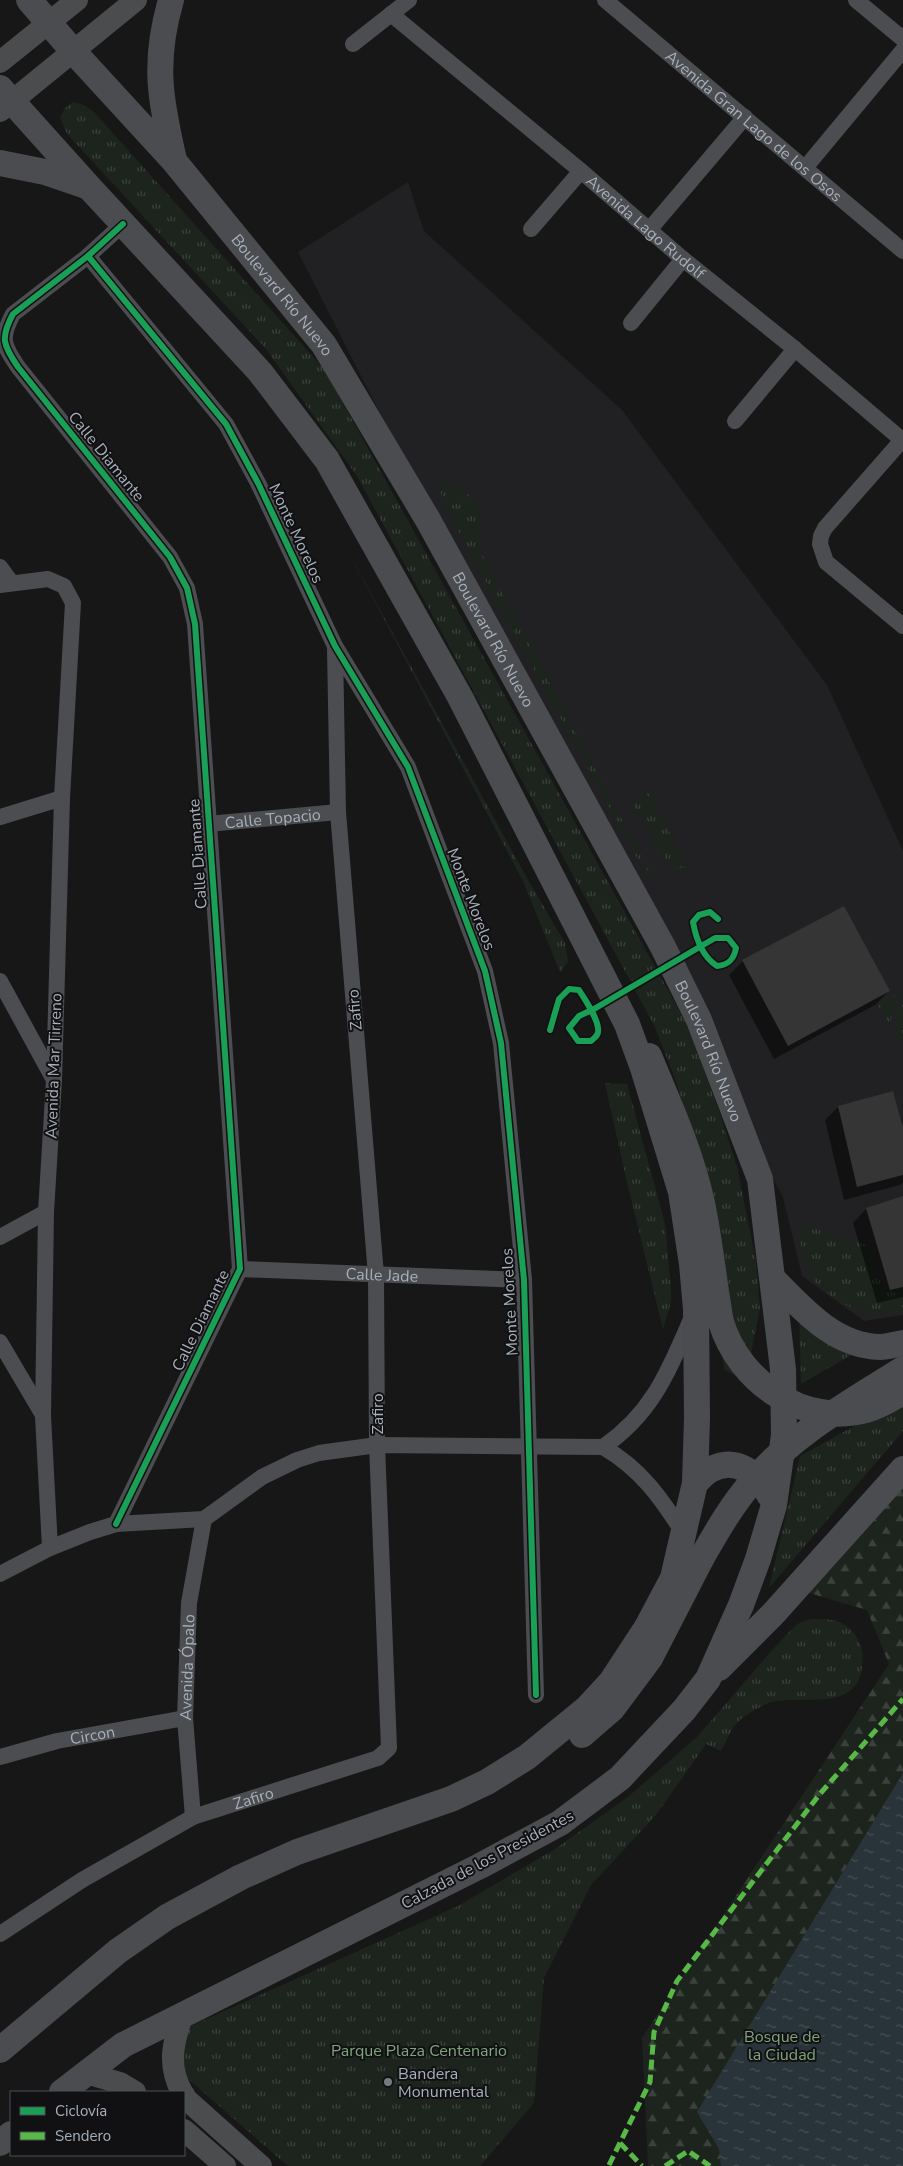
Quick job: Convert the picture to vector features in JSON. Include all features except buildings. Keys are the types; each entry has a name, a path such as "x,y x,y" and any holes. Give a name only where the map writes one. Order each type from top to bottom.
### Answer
{"highway":[{"name":"Boulevard Río Nuevo","path":"30,0 73,51 174,161 324,345 428,520 662,947 699,1020 760,1179 783,1369 784,1435"},
{"path":"170,0 161,41 159,73 163,110 174,161"},
{"path":"0,2050 118,1951 167,1917 241,1877 296,1852 451,1799 487,1782 527,1758 587,1708 611,1682 648,1627 673,1578 695,1483 698,1418 696,1309 692,1264 681,1192 643,1068 627,1024 460,697 327,460 260,372 88,186 4,100"},
{"path":"0,163 45,172 88,186"},
{"path":"627,1024 650,1056 690,1161 702,1203 721,1322 733,1349 750,1372 779,1397 794,1405 821,1412 844,1414 866,1410 886,1402 903,1392"},
{"path":"773,1279 809,1315 830,1332 853,1342 880,1346 903,1342"},
{"path":"451,1799 475,1800 516,1783 576,1741 612,1709 650,1658 701,1559 724,1520 750,1484 777,1454 818,1422 903,1369"},
{"name":"Calzada de los Presidentes","path":"63,2091 123,2045 480,1866 560,1823 620,1778 684,1710 708,1679 741,1605 774,1505 784,1435"},
{"path":"695,1483 710,1470 729,1464 748,1470 762,1481 774,1505"},
{"path":"708,1679 773,1614 903,1469"},
{"path":"0,2143 10,2135"}],"main road":[{"path":"0,62 77,0"},
{"path":"4,100 73,51 136,0"},
{"path":"182,2091 177,2082 173,2066 174,2040 183,2014"},
{"path":"86,2073 120,2082 134,2091"},
{"path":"185,2097 261,2166"},
{"path":"185,2131 225,2166"}],"street":[{"path":"353,44 409,0"},
{"name":"Avenida Gran Lago de los Osos","path":"605,0 903,251"},
{"path":"856,0 903,39"},
{"name":"Avenida Lago Rudolf","path":"391,14 581,171 683,259 903,439"},
{"path":"805,168 903,50"},
{"path":"649,230 745,117"},
{"path":"531,229 581,171"},
{"path":"88,256 123,224"},
{"name":"Monte Morelos","path":"88,256 226,424 258,483 335,646 408,767 485,971 501,1043 524,1280 527,1446 536,1695"},
{"name":"Calle Diamante","path":"88,256 13,314 3,327 2,339 7,351 18,367 170,557 186,588 195,624 240,1269 116,1524"},
{"path":"630,323 683,259"},
{"path":"736,421 795,349"},
{"path":"903,439 820,536 820,544 826,562 903,626"},
{"path":"0,567 5,583"},
{"name":"Avenida Mar Tirreno","path":"5,583 48,579 64,586 73,602 62,798 54,1080 46,1212 43,1416 50,1548"},
{"name":"Zafiro","path":"0,1934 82,1880 193,1817 378,1758 389,1748 377,1445 376,1275 338,812 335,646"},
{"path":"0,817 62,798"},
{"name":"Calle Topacio","path":"208,824 338,812"},
{"path":"0,981 54,1080"},
{"path":"0,1237 46,1212"},
{"name":"Calle Jade","path":"240,1269 524,1280"},
{"path":"603,1447 623,1433 640,1416 665,1377 696,1309"},
{"path":"0,1342 43,1416"},
{"path":"0,1574 50,1548 116,1524 204,1519 262,1477 297,1460 319,1453 377,1445 603,1447 617,1455 638,1472 658,1494 684,1534"},
{"name":"Avenida Ópalo","path":"193,1817 185,1718 189,1603 204,1519"},
{"name":"Circon","path":"0,1757 57,1741 185,1718"}],"shaded area":[{"path":"408,182 424,231 622,410 827,685 903,851 903,1315 864,1321 802,1276 783,1197 735,1111 298,252"}],"green space":[{"path":"73,102 84,105 94,112 324,369 690,1030 737,1167 756,1261 760,1309 748,1368 742,1375 735,1376 724,1369 710,1220 677,1084 654,1025 357,476 266,349 67,134 60,117 65,108"},
{"path":"436,480 472,497 481,509 481,553 648,869 649,880 448,512"},
{"path":"344,544 528,880 565,943 568,962 560,972 524,883"},
{"path":"648,793 689,868 674,868 669,865 632,803"},
{"path":"900,992 893,1007 890,1026 878,1005"},
{"path":"903,998 903,1041 896,1032 895,1027 898,1009"},
{"path":"605,1083 627,1084 665,1224 671,1302 663,1329 626,1178"},
{"path":"805,1226 867,1245 884,1290 903,1286 903,1311 876,1315 859,1311 840,1302 816,1283 808,1271 804,1259 798,1228"},
{"path":"799,1312 868,1345 801,1384"},
{"path":"903,1399 903,1431 769,1588 800,1456"},
{"name":"Bosque de la Ciudad","path":"903,1486 903,2166 648,2166 642,2038 889,1664 867,1610 809,1593"},
{"name":"Parque Plaza Centenario","path":"811,1619 836,1621 845,1625 854,1633 861,1646 863,1656 858,1682 849,1691 837,1697 768,1703 736,1724 721,1751 706,1744 656,1815 591,1885 544,1978 534,2103 480,2166 288,2166 187,2078 181,2047 191,2026 458,1906 555,1849 628,1797 697,1737 797,1624"}],"water":[{"path":"903,1773 903,2166 721,2166 719,2149 697,2112"}],"marked path":[{"path":"609,2165 650,2082 654,2032 677,1981 819,1795 903,1699"},
{"path":"620,2143 642,2166"},
{"path":"665,2166 688,2151 710,2166"}],"cycle path":[{"path":"123,224 88,256 226,424 258,483 335,646 408,767 485,971 501,1043 524,1280 536,1695"},
{"path":"88,256 13,314 6,329 5,341 6,347 18,367 170,557 187,588 195,624 240,1269 116,1524"},
{"path":"550,1030 559,999 569,989 579,990 589,1006 592,1012 596,1019 598,1031 591,1041 578,1041 569,1028 579,1016 594,1009 703,945 715,938 728,938 736,948 734,955 728,963 717,966 708,958 704,953 701,947 698,941 693,922 699,915 710,912 718,919"}],"place":[{"name":"Bandera Monumental","path":"388,2082"}]}
